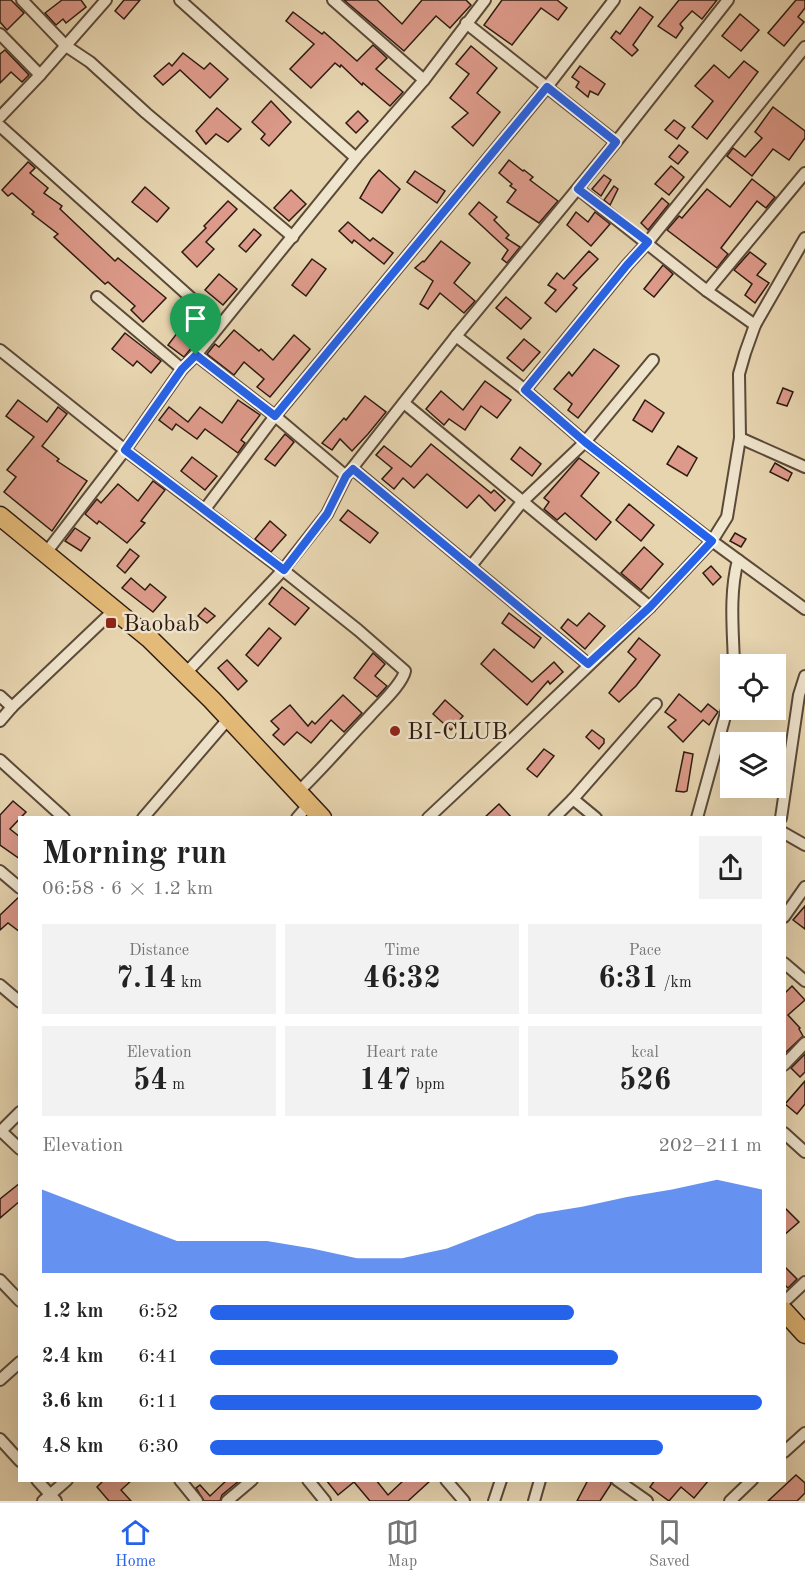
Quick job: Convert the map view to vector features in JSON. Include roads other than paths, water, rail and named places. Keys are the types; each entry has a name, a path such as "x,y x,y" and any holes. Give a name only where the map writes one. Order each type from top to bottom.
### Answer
{"highway":[{"path":"0,516 150,639 229,718 306,808"},
{"path":"786,1313 805,1334"}],"street":[{"path":"22,0 66,46 90,62 146,113 293,237"},
{"path":"0,117 106,0"},
{"path":"180,0 356,158"},
{"path":"333,0 424,80"},
{"path":"45,554 125,450 182,369 196,355 356,158 424,80 485,0"},
{"path":"205,509 275,416 547,87 614,0"},
{"path":"185,674 284,570 327,514 349,472 728,0"},
{"path":"466,23 616,142"},
{"path":"0,34 40,75"},
{"path":"525,390 805,47"},
{"path":"0,126 220,324"},
{"path":"707,291 805,173"},
{"path":"578,189 648,242 707,291 755,325"},
{"path":"430,816 650,607 712,541 727,517 740,438 739,374 755,325 805,238"},
{"path":"97,297 182,369"},
{"path":"456,336 525,390 585,442 712,541 805,609"},
{"path":"0,350 125,450 284,570 405,671 388,695 325,765 306,808"},
{"path":"196,355 471,566 588,664"},
{"path":"471,566 522,502 585,442 653,360"},
{"path":"404,403 650,607"},
{"path":"740,438 805,467"},
{"path":"734,654 732,594 738,560"},
{"path":"0,721 114,610"},
{"path":"781,816 798,704 805,676"},
{"path":"0,696 12,707"},
{"path":"556,816 656,704"},
{"path":"145,816 229,718"},
{"path":"698,816 724,720"},
{"path":"0,760 62,816"},
{"path":"573,799 594,816"},
{"path":"786,834 805,844"},
{"path":"0,871 18,886"},
{"path":"786,914 805,888"},
{"path":"786,965 805,981"},
{"path":"0,985 18,1000"},
{"path":"786,1063 805,1043"},
{"path":"18,1114 0,1131 18,1147"},
{"path":"786,1135 805,1152"},
{"path":"0,1280 18,1299"},
{"path":"786,1300 805,1282"},
{"path":"0,1380 18,1364"},
{"path":"786,1450 805,1433"},
{"path":"0,1439 18,1459"},
{"path":"38,1482 50,1499 65,1482"},
{"path":"182,1482 197,1501"},
{"path":"227,1501 250,1482"},
{"path":"310,1482 325,1501"},
{"path":"448,1482 464,1501"},
{"path":"494,1501 500,1482"},
{"path":"534,1501 539,1482"},
{"path":"621,1482 647,1501"},
{"path":"730,1501 750,1482"}],"place":[{"name":"Baobab","path":"111,623"},
{"name":"BI-CLUB","path":"395,731"}]}
